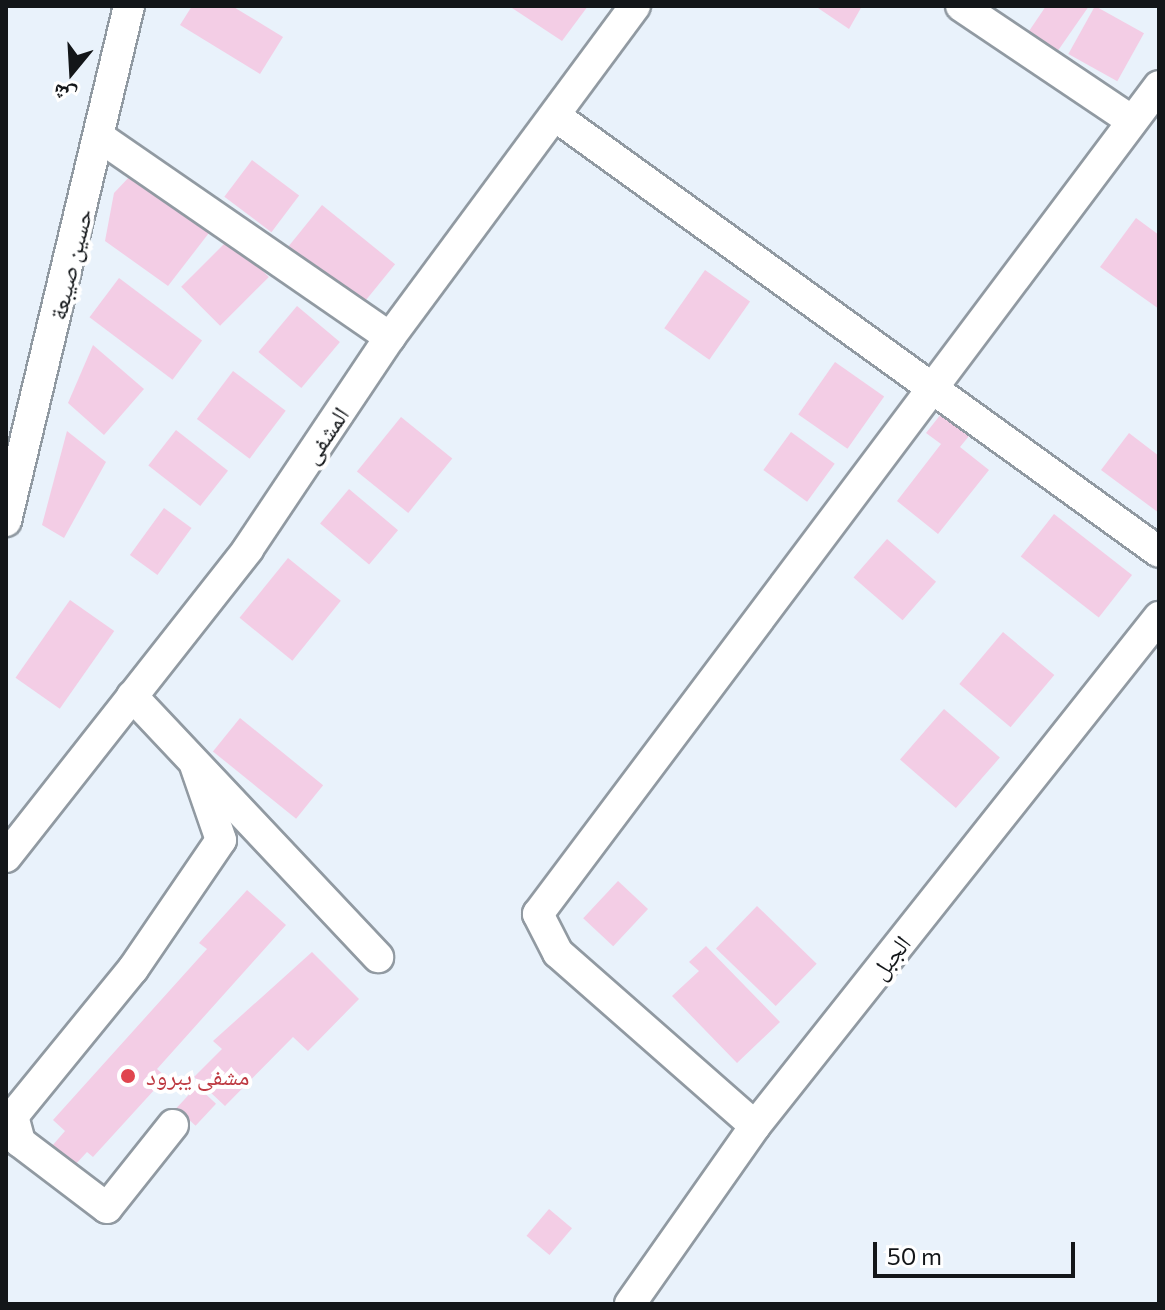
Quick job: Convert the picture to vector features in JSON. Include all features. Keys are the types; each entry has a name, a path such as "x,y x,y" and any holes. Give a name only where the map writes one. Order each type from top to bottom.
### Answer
{"street":[{"name":"حسين صيبعة","path":"6,521 101,138 129,6"},
{"name":"المشفى","path":"6,857 248,549 390,337 558,118 635,6"},
{"path":"961,6 1132,121"},
{"path":"755,1126 558,953 538,914 567,866 616,813 934,394 1159,86"},
{"path":"558,118 934,394 1159,552"},
{"path":"101,138 390,337"},
{"name":"الجبل","path":"630,1304 755,1126 1159,617"},
{"path":"132,696 378,957"},
{"path":"173,1125 107,1208 13,1137 13,1116 133,969 221,840 195,765"}],"building":[{"path":"192,6 232,6 283,37 260,74 180,25"},
{"path":"509,6 588,6 562,41"},
{"path":"815,6 862,6 849,29"},
{"path":"1046,6 1089,6 1057,52 1025,37"},
{"path":"1095,6 1144,33 1117,81 1068,54"},
{"path":"252,160 299,196 271,232 224,197"},
{"path":"132,174 212,229 168,286 105,241 114,193"},
{"path":"322,205 395,264 362,305 289,246"},
{"path":"1136,218 1159,235 1159,309 1100,267"},
{"path":"230,238 269,277 220,326 181,287"},
{"path":"705,270 750,302 709,360 664,328"},
{"path":"119,278 202,341 173,380 90,317"},
{"path":"297,306 340,342 301,388 258,352"},
{"path":"93,345 144,389 104,435 68,403"},
{"path":"835,362 884,396 847,449 798,414"},
{"path":"233,371 286,411 250,459 197,419"},
{"path":"941,414 969,436 960,447 989,470 938,534 897,501 941,444 926,433"},
{"path":"401,417 452,459 408,513 357,471"},
{"path":"176,430 228,471 200,506 148,465"},
{"path":"67,431 106,462 64,538 42,525"},
{"path":"791,432 835,464 807,502 763,470"},
{"path":"1129,433 1159,456 1159,513 1101,470"},
{"path":"349,489 398,530 369,565 320,523"},
{"path":"164,508 192,528 157,575 130,555"},
{"path":"1054,514 1132,575 1099,618 1021,557"},
{"path":"887,539 936,582 903,620 854,577"},
{"path":"288,558 341,601 292,661 240,618"},
{"path":"70,600 114,631 60,709 16,678"},
{"path":"1003,632 1054,675 1011,727 959,684"},
{"path":"944,709 1000,758 956,808 900,760"},
{"path":"240,718 323,785 296,819 213,751"},
{"path":"618,881 648,909 613,946 583,918"},
{"path":"247,890 286,925 157,1069 166,1077 93,1157 87,1152 74,1166 52,1146 65,1131 53,1120 207,949 199,943"},
{"path":"757,906 817,964 776,1006 716,948"},
{"path":"706,946 780,1022 737,1063 672,996 699,971 689,962"},
{"path":"312,952 359,999 308,1051 293,1037 225,1106 194,1077 222,1049 213,1041"},
{"path":"197,1086 216,1104 196,1126 177,1108"},
{"path":"549,1209 572,1228 549,1255 527,1236"}],"place":[{"name":"مشفى يبرود","path":"128,1076"}]}
